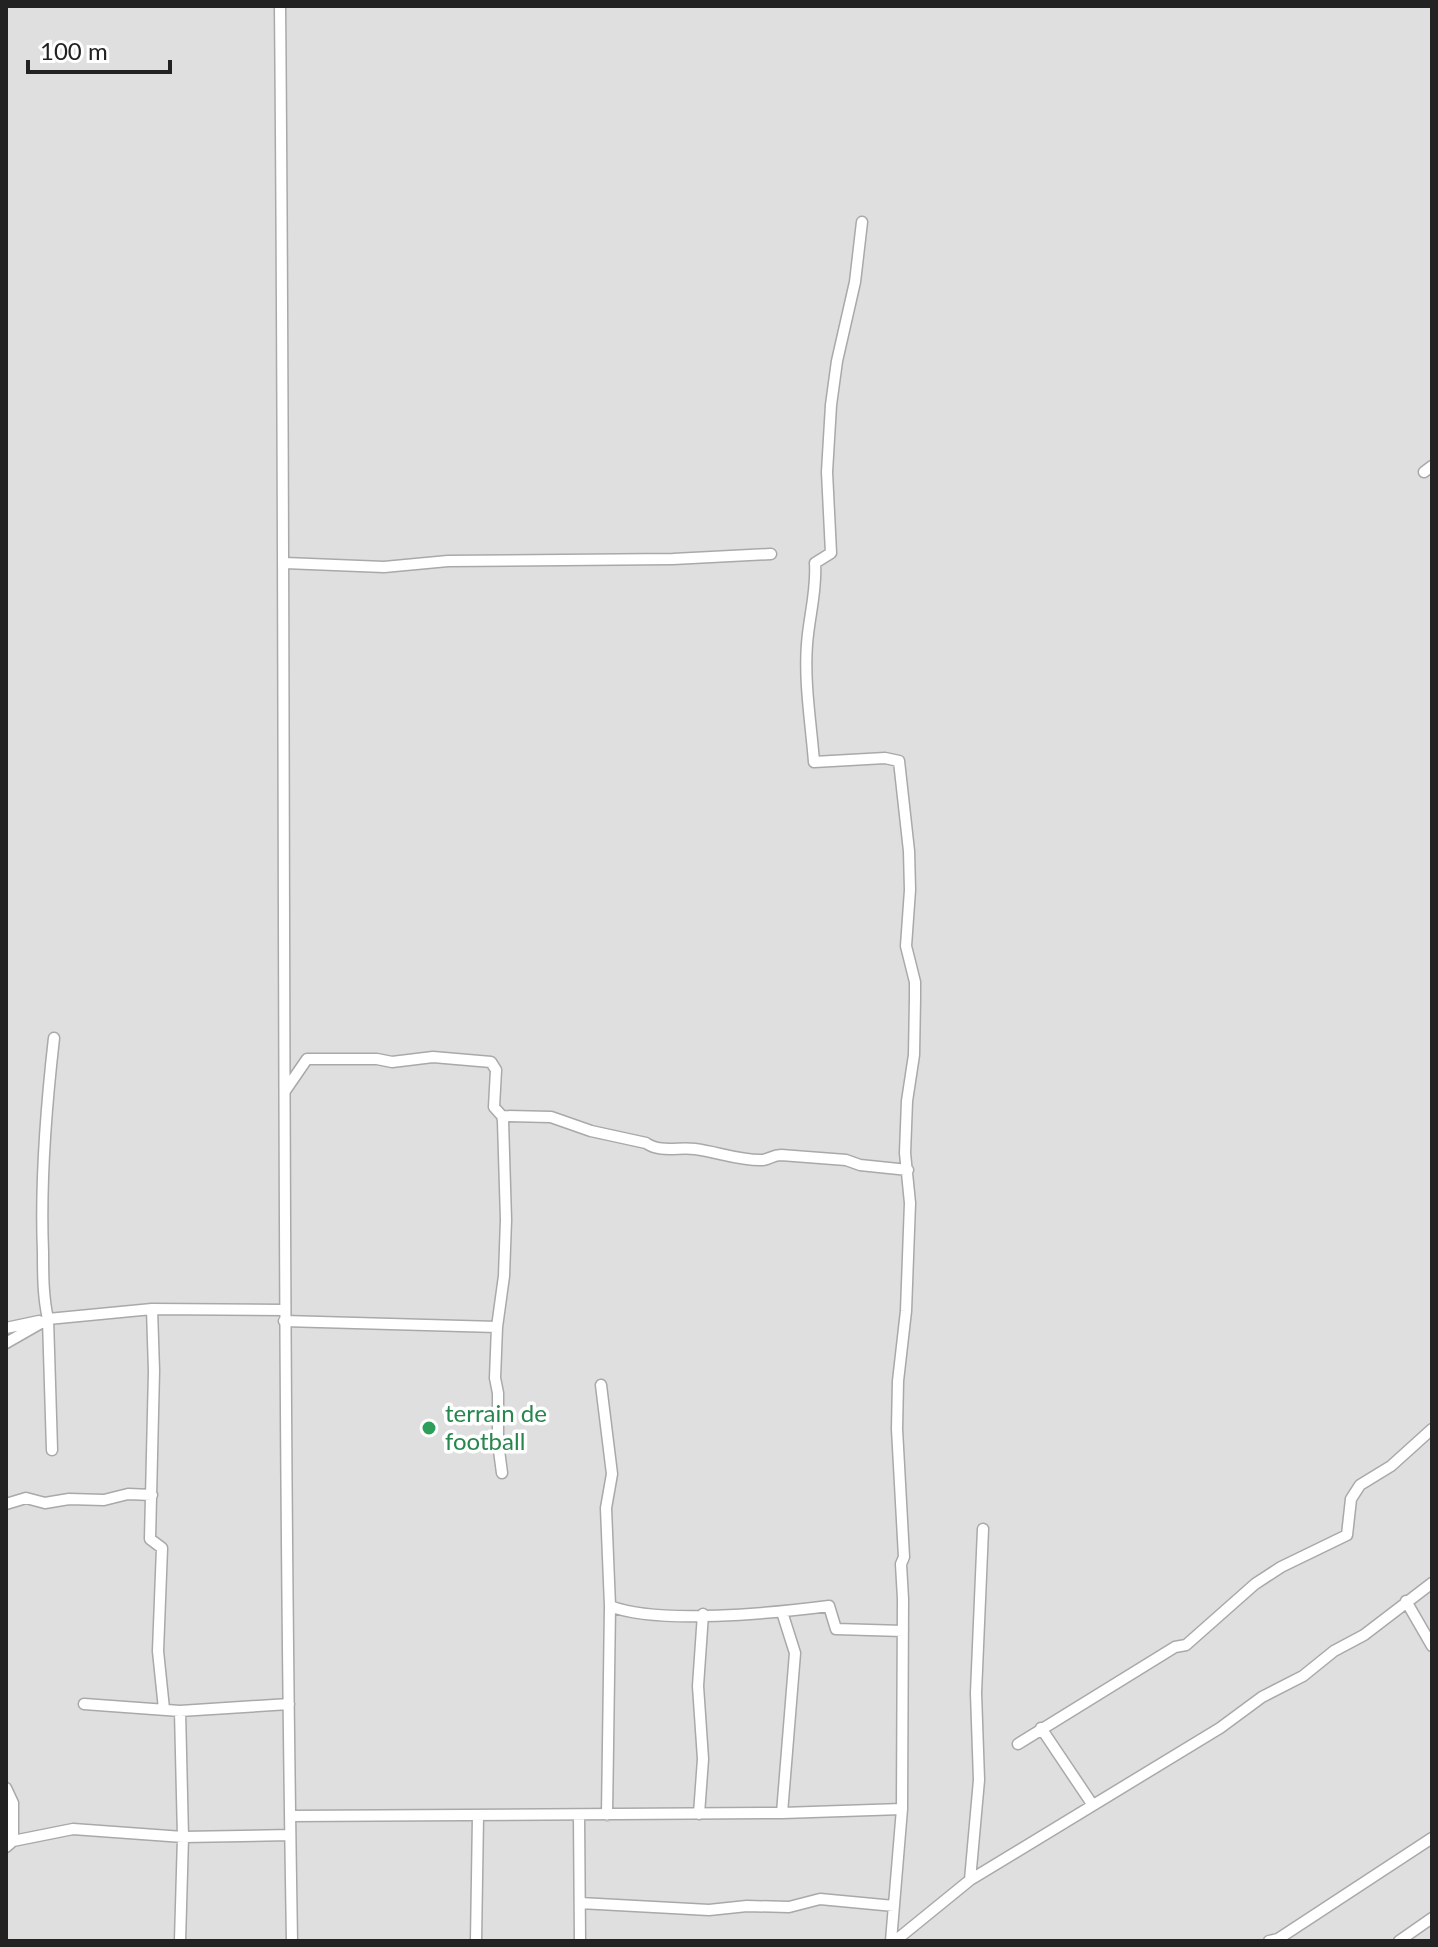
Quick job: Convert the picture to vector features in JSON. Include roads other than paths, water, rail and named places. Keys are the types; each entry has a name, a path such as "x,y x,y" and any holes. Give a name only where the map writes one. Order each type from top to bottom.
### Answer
{"street":[{"path":"280,6 285,563 284,1315 292,1941"},
{"path":"862,222 855,282 837,361 831,405 827,472 832,518 831,553 815,563 816,585 807,644 807,700 814,762 885,758 899,761 909,851 906,946 915,982 915,998 914,1055 907,1101 905,1153 910,1203 906,1311 898,1381 897,1429 902,1501 902,1809 893,1941"},
{"path":"285,563 384,567 448,561 673,559 771,554"},
{"path":"52,1450 41,1213 47,1099 54,1038"},
{"path":"284,1057 392,1062 433,1057 491,1062 496,1070 494,1107 502,1116 506,1220 495,1378 502,1473"},
{"path":"284,1093 307,1059"},
{"path":"502,1116 551,1117 591,1131 646,1143 654,1149 696,1149 744,1159 767,1160 774,1155 830,1158 872,1167 908,1170"},
{"path":"152,1309 150,1539 162,1548 158,1651 164,1709"},
{"path":"6,1328 48,1319 152,1309 497,1327"},
{"path":"6,1343 48,1319"},
{"path":"601,1385 612,1474 606,1508 610,1606 607,1815"},
{"path":"1018,1744 1175,1647 1186,1645 1255,1584 1281,1567 1347,1535 1351,1499 1360,1485 1391,1466 1432,1429"},
{"path":"6,1504 26,1498 45,1503 69,1499 104,1500 128,1494 152,1495"},
{"path":"970,1880 979,1780 976,1693 983,1529"},
{"path":"893,1941 970,1880 1220,1728 1262,1697 1303,1676 1334,1651 1364,1635 1432,1583"},
{"path":"1406,1601 1432,1646"},
{"path":"610,1606 630,1613 703,1614 782,1612 829,1606 836,1629 903,1631"},
{"path":"782,1612 795,1653 782,1813"},
{"path":"699,1814 703,1759 698,1686 703,1614"},
{"path":"84,1704 180,1711 289,1704"},
{"path":"180,1711 183,1837 180,1941"},
{"path":"1041,1728 1092,1804"},
{"path":"6,1788 13,1803 10,1844 73,1829 183,1837 290,1835"},
{"path":"290,1816 579,1816 902,1809"},
{"path":"476,1941 478,1816"},
{"path":"579,1816 580,1941"},
{"path":"1269,1941 1278,1939 1432,1838"},
{"path":"580,1903 709,1910 747,1906 789,1907 820,1899 894,1906"},
{"path":"1399,1941 1432,1918"}],"place":[{"name":"terrain de football","path":"429,1428"}]}
